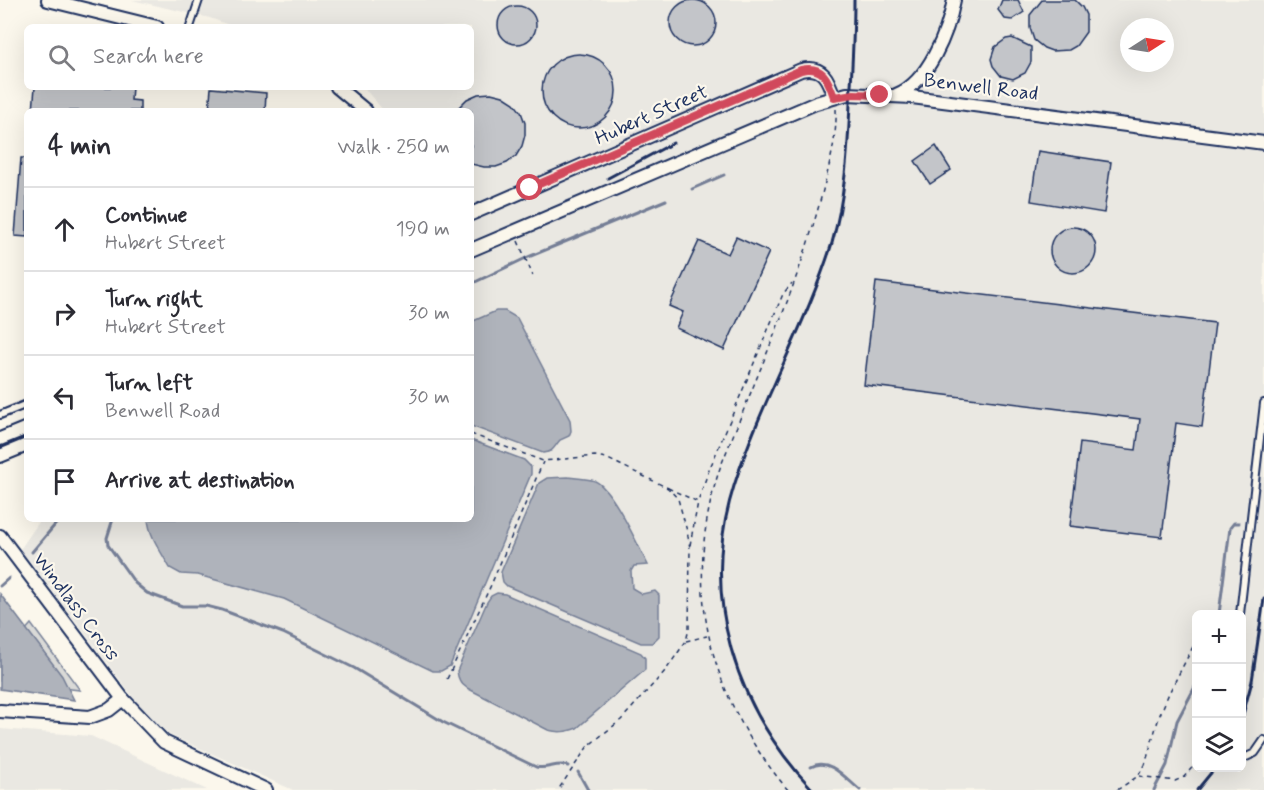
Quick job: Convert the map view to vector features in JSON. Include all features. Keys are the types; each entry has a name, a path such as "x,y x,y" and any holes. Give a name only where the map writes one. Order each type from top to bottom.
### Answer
{"street":[{"path":"48,0 145,24"},
{"path":"895,95 903,93 915,83 931,60 947,28 954,0"},
{"name":"Hubert Street","path":"474,213 801,70 815,69 820,72 827,79 834,97"},
{"path":"341,90 362,108"},
{"name":"Benwell Road","path":"474,249 816,103 854,94 895,95 1264,143"},
{"path":"0,439 24,429"},
{"path":"0,456 24,447"},
{"name":"Windlass Cross","path":"0,536 123,699 164,742 266,790"},
{"path":"0,711 90,717 109,711 123,699"}],"lane":[{"path":"191,24 199,0"},
{"path":"1241,610 1264,404"},
{"path":"0,415 24,405"},
{"path":"1246,757 1255,753 1264,740"}],"path":[{"path":"788,790 760,756 735,714 723,688 708,636 703,598 702,550 710,496 795,280 815,221 834,145 837,120 834,97"},
{"path":"514,232 533,276"},
{"path":"558,790 588,746 604,735 638,702 672,662 686,641 690,615 690,548 698,502 707,475 783,294 795,280"},
{"path":"474,435 543,462 595,456 606,458 698,502"},
{"path":"447,679 491,585 543,462"},
{"path":"668,488 678,499 690,548"},
{"path":"686,641 708,636"},
{"path":"1118,790 1138,776 1145,765 1159,717 1192,650"},
{"path":"1138,776 1175,781 1184,777 1192,768"}],"shaded area":[{"path":"132,0 1264,0 1264,790 293,790 170,735 149,716 31,562 19,551 39,522 474,522 474,108 381,108 366,90 474,90 474,24 226,24 210,18"},
{"path":"496,311 505,311 517,318 570,420 569,436 560,440 549,452 543,453 474,427 474,321"},
{"path":"474,441 524,460 531,467 531,474 450,666 441,671 433,671 284,599 198,575 181,574 170,568 153,538 148,522 474,522"},
{"path":"567,477 592,480 602,486 632,532 648,565 634,566 631,571 632,588 642,594 655,591 659,595 659,636 652,643 641,643 507,586 503,582 501,572 539,483 547,478"},
{"path":"497,593 505,594 641,653 645,658 645,670 577,728 563,732 548,730 467,688 460,681 457,671 487,602"},
{"path":"0,594 62,676 74,700 0,689"},
{"path":"31,624 80,690 0,681 0,659"},
{"path":"0,729 91,736 207,790 0,790"}],"building":[{"path":"693,0 709,7 716,23 709,39 693,46 677,39 670,23 677,7"},
{"path":"1002,0 1018,0 1024,12 1012,20 1005,19 998,10"},
{"path":"1042,0 1075,0 1082,7 1086,15 1086,32 1076,46 1069,50 1052,51 1034,40 1030,28 1030,15"},
{"path":"517,6 531,11 536,25 531,39 517,44 503,39 498,25 503,11"},
{"path":"1012,38 1031,47 1031,62 1025,73 1013,79 1001,76 993,66 991,59 995,47 1006,39"},
{"path":"579,54 600,60 610,70 616,91 610,112 600,122 579,128 558,122 548,112 542,91 548,70 558,60"},
{"path":"35,90 132,90 131,100 140,101 140,108 33,108"},
{"path":"211,90 266,93 265,108 209,108"},
{"path":"491,93 503,96 514,103 525,123 522,146 516,156 496,167 474,165 474,108 458,108 467,99 478,94"},
{"path":"936,146 951,170 930,184 915,161"},
{"path":"1038,151 1111,162 1104,213 1031,201"},
{"path":"21,158 24,158 24,237 15,236"},
{"path":"1073,227 1089,234 1096,250 1089,266 1073,273 1057,266 1050,250 1057,234"},
{"path":"736,237 769,252 724,350 676,328 683,312 669,306 699,241 728,254"},
{"path":"876,282 1215,323 1202,427 1176,423 1162,537 1070,526 1080,443 1136,450 1140,419 864,385"}],"waterway":[{"path":"692,189 724,175"},
{"path":"474,283 526,258 666,200"},
{"path":"32,552 57,522"},
{"path":"112,522 107,538 108,545 135,583 147,593 182,606 206,606 222,610 283,633 354,668 443,722 536,767 568,766"},
{"path":"1220,610 1230,528 1234,523 1239,523"},
{"path":"0,586 9,578"},
{"path":"1154,790 1167,765 1177,721 1192,693"},
{"path":"811,767 818,764 831,767 844,775 860,790"},
{"path":"578,772 588,790"}],"railway":[{"path":"813,790 786,758 763,724 744,687 731,649 723,609 721,569 724,528 734,486 757,425 821,274 836,226 847,156 854,0"},
{"path":"608,178 673,143"},
{"path":"1246,703 1252,681 1264,599"},
{"path":"1197,790 1212,772"}],"route":[{"path":"530,188 801,70 811,68 820,72 827,79 834,97 854,94 880,95"}]}
